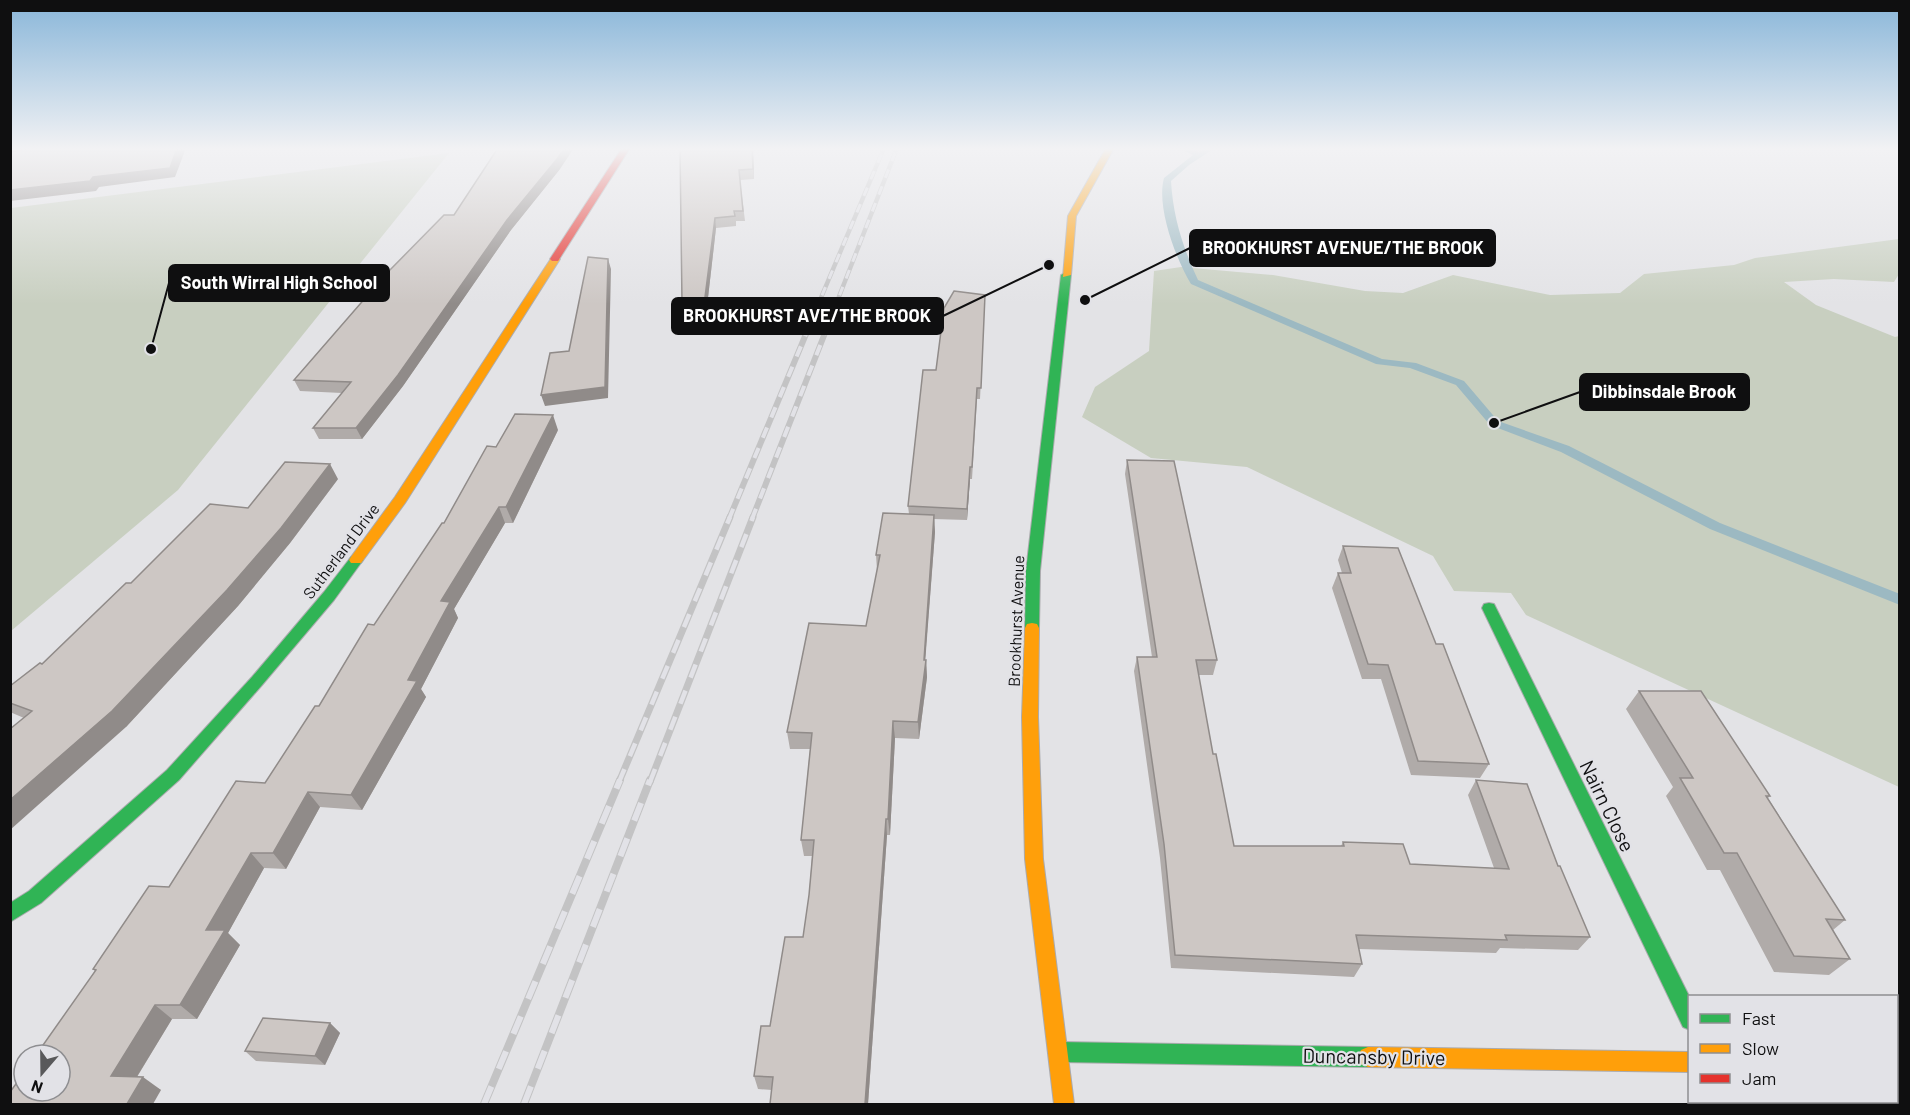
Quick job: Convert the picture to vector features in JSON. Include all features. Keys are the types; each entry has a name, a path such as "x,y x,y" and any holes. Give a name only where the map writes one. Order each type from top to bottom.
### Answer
{"street":[{"name":"Sutherland Drive","path":"10,914 35,897 172,775 257,681 329,596 400,500 593,200"},
{"name":"Brookhurst Avenue","path":"1064,1104 1034,859 1029,717 1033,571 1072,216 1081,200"},
{"name":"Nairn Close","path":"1489,608 1688,1018"},
{"name":"Duncansby Drive","path":"1059,1052 1688,1062"}],"green space":[{"path":"74,200 411,200 178,490 11,631 11,208"},
{"path":"1899,239 1899,274 1894,282 1834,279 1784,282 1816,305 1895,337 1899,336 1899,787 1526,615 1511,593 1454,591 1433,556 1247,467 1151,458 1082,417 1095,387 1149,351 1154,271 1181,267 1273,275 1365,291 1403,293 1453,275 1550,295 1620,293 1644,274 1734,265 1755,258"}],"building":[{"path":"464,200 523,200 398,375 356,428 313,428 351,382 294,380 387,273 444,215 454,215"},
{"path":"681,200 742,200 743,211 734,211 735,216 715,218 704,305 682,303"},
{"path":"588,257 608,259 605,387 541,395 550,353 569,351"},
{"path":"954,291 985,295 981,388 977,388 967,509 908,506 923,370 936,370 944,308"},
{"path":"515,414 553,415 506,507 499,507 441,601 450,602 408,680 417,681 351,795 308,792 273,853 251,853 206,930 225,930 180,1005 155,1005 111,1076 143,1077 127,1104 10,1104 12,1089 12,1103 72,1103 72,1043 44,1043 96,970 93,969 149,886 169,887 236,781 265,783 315,706 319,706 368,624 374,625 444,523 487,446 496,447"},
{"path":"1127,460 1174,461 1217,660 1196,660 1213,754 1216,754 1234,846 1344,846 1343,842 1403,844 1410,864 1509,869 1476,780 1527,784 1558,866 1560,866 1590,937 1505,935 1507,940 1356,935 1362,964 1175,955 1164,844 1137,657 1157,657"},
{"path":"285,462 330,464 281,528 227,590 112,711 10,800 10,729 32,711 10,703 10,686 40,663 42,664 126,583 131,583 210,504 248,508"},
{"path":"883,513 934,515 924,660 926,660 918,722 893,721 888,819 886,819 865,1104 770,1104 773,1077 754,1076 761,1026 770,1026 785,937 803,937 814,840 801,840 812,733 787,732 809,623 866,626 880,555 876,555"},
{"path":"1343,546 1398,548 1436,644 1443,644 1489,764 1418,761 1388,665 1368,664 1338,573 1351,573"},
{"path":"1639,691 1701,691 1770,796 1766,796 1845,920 1826,919 1850,959 1794,956 1737,853 1724,853 1680,778 1693,778"},
{"path":"263,1018 330,1023 315,1056 245,1051"}],"waterway":[{"path":"1168,200 1174,233 1194,282 1380,362 1412,365 1460,383 1494,423 1565,449 1715,526 1900,600"}],"railway":[{"path":"815,312 862,200"},
{"path":"833,312 877,200"},
{"path":"729,519 816,310"},
{"path":"752,519 834,310"},
{"path":"619,782 730,517"},
{"path":"650,782 753,517"},
{"path":"484,1104 620,780"},
{"path":"524,1104 650,780"}],"traffic: fast":[{"path":"1032,628 1033,571 1066,275"},
{"path":"10,914 35,897 173,775 257,681 329,596 356,560"},
{"path":"1489,608 1688,1016"},
{"path":"1059,1052 1368,1057"}],"traffic: slow":[{"path":"1066,275 1072,216 1081,200"},
{"path":"356,560 400,500 555,259"},
{"path":"1032,628 1030,717 1034,859 1064,1104"},
{"path":"1368,1057 1688,1062"}],"traffic: jam":[{"path":"555,259 593,200"}],"place":[{"name":"BROOKHURST AVE/THE BROOK","path":"1049,265"},
{"name":"BROOKHURST AVENUE/THE BROOK","path":"1085,300"},
{"name":"South Wirral High School","path":"151,349"},
{"name":"Dibbinsdale Brook","path":"1494,423"}]}
